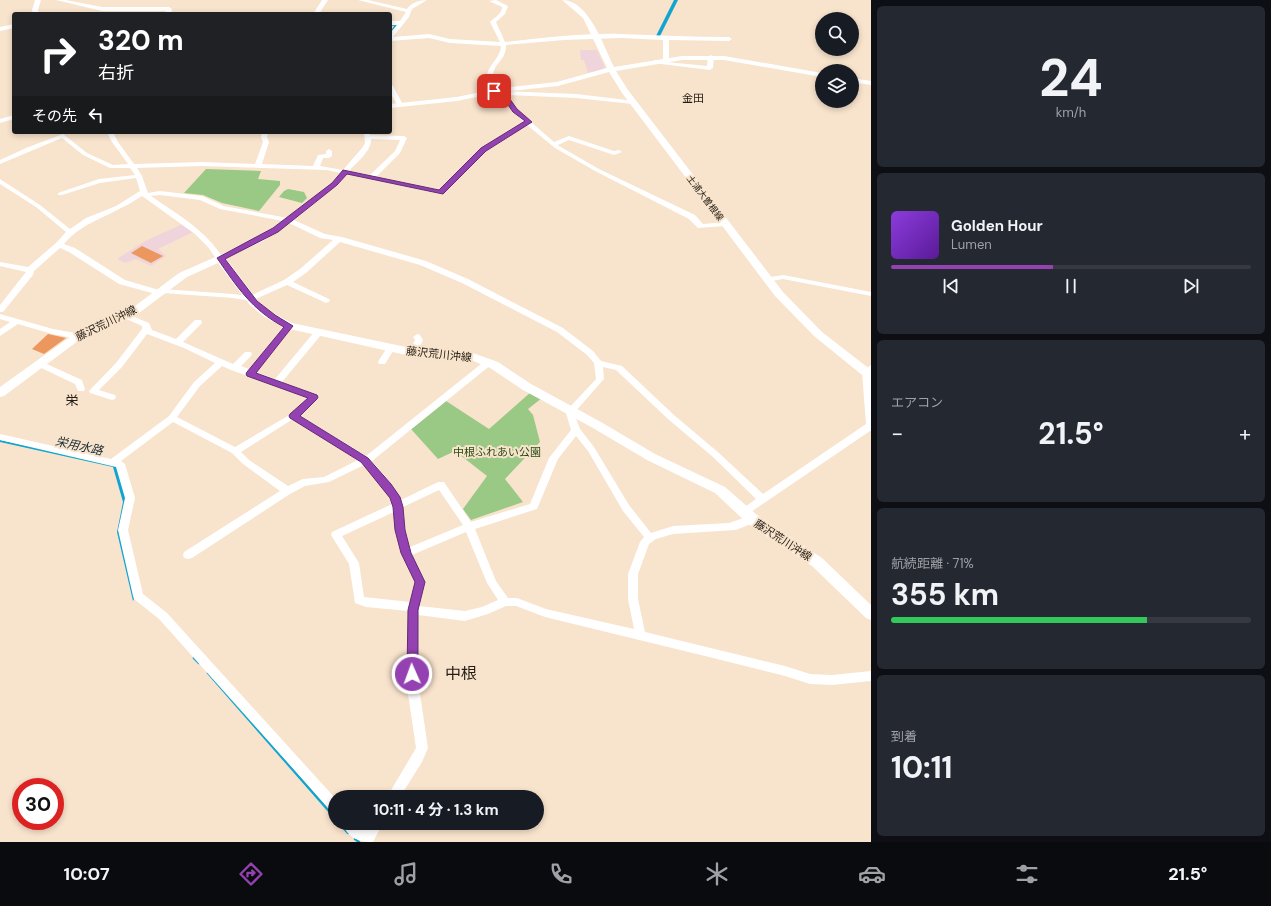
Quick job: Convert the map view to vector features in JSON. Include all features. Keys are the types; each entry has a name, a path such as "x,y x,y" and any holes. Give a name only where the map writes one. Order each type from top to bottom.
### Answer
{"main road":[{"name":"土浦大曽根線","path":"565,0 586,17 611,69 633,102 767,280 804,321 831,345 869,372"},
{"path":"392,106 457,99 499,91 558,84 611,69 666,60 711,57 739,60 815,74"},
{"path":"859,81 870,82"},
{"name":"藤沢荒川沖線","path":"0,393 78,336 127,316 183,275 220,258 251,299 268,314 289,326 412,352 467,356 489,362 527,387 651,457 715,486 748,516 817,562 871,614"}],"street":[{"path":"36,12 38,0"},
{"path":"59,0 95,8 169,9 168,12"},
{"path":"317,12 325,0"},
{"path":"361,0 408,11"},
{"path":"392,35 412,6 424,0"},
{"path":"493,0 492,1 505,6 504,13 493,22 504,46 502,52 490,70 490,81 515,111 554,144 597,170 692,217 701,226 725,224"},
{"path":"109,12 112,9"},
{"path":"392,23 400,23"},
{"path":"0,29 12,26"},
{"path":"392,38 429,36 450,41 503,44 564,38 621,36 729,39"},
{"path":"666,38 666,60"},
{"path":"655,62 710,68 711,57"},
{"path":"392,90 400,105"},
{"path":"499,91 576,96 633,102"},
{"path":"0,121 12,118"},
{"path":"64,134 85,154 96,158 98,162 112,167 202,164 316,168 372,177 441,193 484,149 529,122"},
{"path":"0,162 61,134"},
{"path":"111,134 139,176 144,193 198,232 220,258 260,239 289,220 334,184 365,150 368,143 368,134 404,138 398,152 372,177"},
{"path":"258,165 266,142 265,134"},
{"path":"554,144 569,138 614,153 619,152"},
{"path":"316,168 320,156 329,156 329,151"},
{"path":"60,194 99,181 139,176"},
{"path":"0,181 13,191 38,206 70,232"},
{"path":"0,310 30,273 30,270 59,245 70,232 89,220 144,193 160,193 202,198 222,208 289,220 323,236 339,239 423,263 465,281 560,330 590,354 598,363 600,380 570,410 570,413 576,430 591,449 626,508 650,538"},
{"path":"59,245 72,250 122,282 160,292 233,296 251,299 287,282 303,271 339,239"},
{"path":"1,265 30,270"},
{"path":"767,280 783,277 871,294"},
{"path":"287,282 326,302"},
{"path":"0,316 78,336"},
{"path":"112,397 93,391 119,365 146,329 146,324 127,316"},
{"path":"0,333 16,321"},
{"path":"178,342 198,322"},
{"path":"250,374 289,326"},
{"path":"146,329 234,368 314,397 294,416 235,451"},
{"path":"276,383 318,333"},
{"path":"412,352 419,340 418,338"},
{"path":"382,362 391,348"},
{"path":"234,368 248,354"},
{"path":"113,462 172,418 197,384 221,362"},
{"path":"188,555 287,491 303,483 326,480 370,458 489,362"},
{"path":"598,363 619,368 672,418 716,455 762,499"},
{"path":"40,364 79,382 81,389"},
{"path":"640,634 633,600 634,574 645,542 650,538 672,530 736,526 748,516 762,499 870,427 869,372"},
{"path":"294,416 365,460 388,486 398,505 400,530 406,553 420,582 413,608 412,661 413,687 422,748 418,758 397,790"},
{"path":"172,418 235,451 246,462 287,491"},
{"path":"406,553 469,527 534,506 554,458 576,430"},
{"path":"0,437 120,464 130,498 123,530 138,596 163,616 328,799"},
{"path":"505,602 492,583 469,527 441,485 336,535 354,563 360,600 366,603 465,616 484,611 505,602 517,602 545,613 640,634 785,671 810,680 832,680 871,676"},
{"path":"354,830 367,839 373,830"}],"shaded area":[{"path":"580,50 597,50 605,67 603,69 588,73 584,60 581,60"},
{"path":"183,224 193,232 158,249 166,256 151,266 136,259 125,263 117,259 145,241"}],"green space":[{"path":"206,169 261,171 258,179 280,181 280,185 259,211 222,203 203,195 184,193"},
{"path":"288,189 304,192 307,198 302,203 279,197"},
{"name":"中根ふれあい公園","path":"531,392 542,398 528,409 533,415 540,442 505,479 523,502 471,520 463,509 487,476 455,451 438,459 411,429 446,401 489,429"}],"water":[{"path":"0,440 117,465 128,501 121,529 135,597 133,601 117,532 123,502 113,467 0,442"}],"building":[{"path":"142,246 163,256 151,263 131,253"},
{"path":"48,334 66,338 44,354 32,349"}],"waterway":[{"path":"658,36 676,0"},
{"path":"392,25 396,25 392,30"},
{"path":"194,658 199,663"},
{"path":"208,673 328,810"},
{"path":"345,830 348,833"},
{"path":"355,839 359,842"}],"district":[{"name":"金田","path":"693,98"},
{"name":"栄","path":"72,400"},
{"name":"中根","path":"461,673"}],"route":[{"path":"412,674 413,610 420,582 406,553 400,530 398,507 395,497 388,486 365,460 294,416 314,397 250,374 289,326 272,317 254,303 220,258 275,230 334,184 345,172 441,193 484,149 529,122 515,111 500,90 494,91"}],"water label":[{"name":"栄用水路","path":"79,446"}]}
